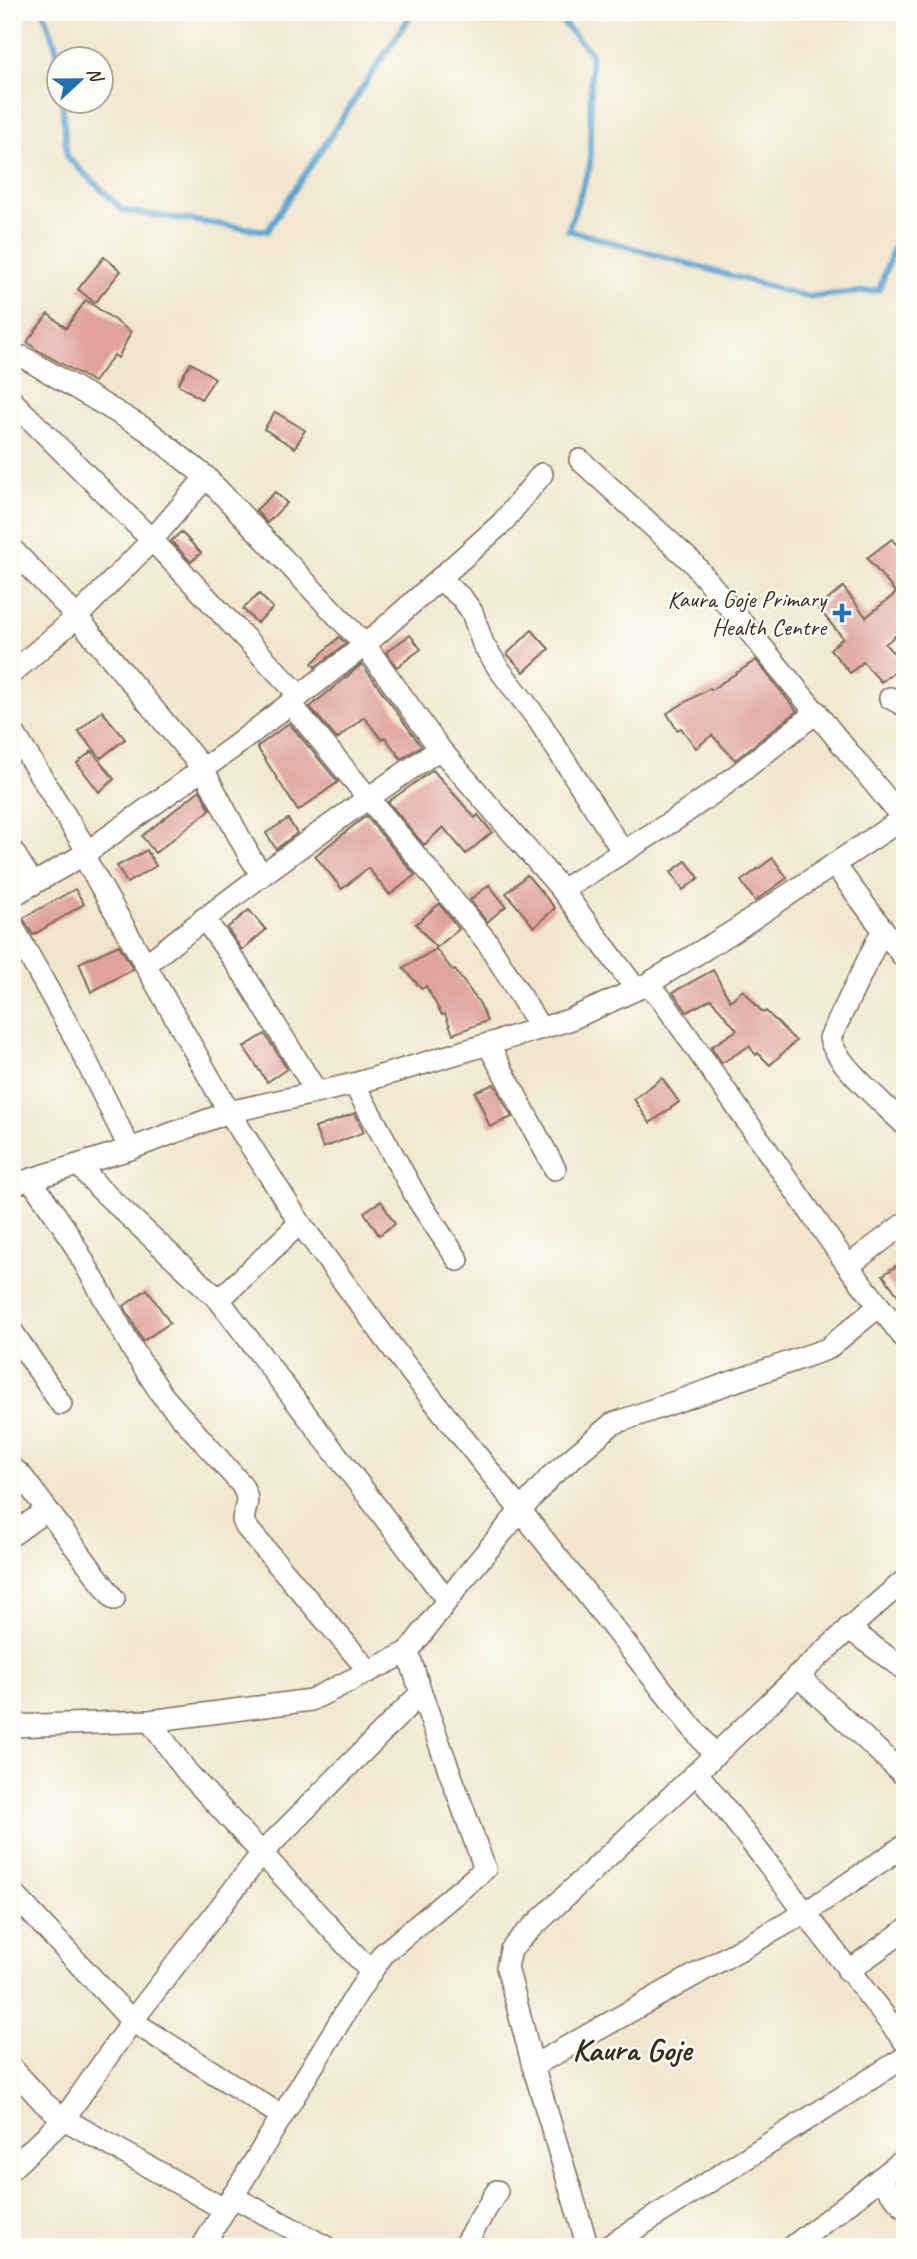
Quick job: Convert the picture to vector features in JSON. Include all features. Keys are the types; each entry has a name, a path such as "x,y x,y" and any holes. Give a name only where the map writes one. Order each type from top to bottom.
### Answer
{"street":[{"path":"23,357 147,430 206,477 365,645 440,749 562,890 641,987 660,997 848,1266 905,1339"},
{"path":"12,401 152,540 295,700 368,797 488,943 540,1028"},
{"path":"369,1671 246,1527 243,1520 248,1504 247,1495 241,1484 162,1395 133,1350 66,1230 22,1182 130,1149 229,1112 354,1084 569,1020 641,987 734,932 904,819 693,563 580,460"},
{"path":"12,896 85,854 203,769 365,645 502,523 542,474"},
{"path":"12,673 77,617 152,540 206,477"},
{"path":"12,549 77,617 203,769 250,857 258,869 265,872"},
{"path":"439,579 463,598 472,612 483,644 539,721 623,852"},
{"path":"562,890 723,786 817,712"},
{"path":"12,730 85,854 229,1112 300,1223 402,1362 714,1755"},
{"path":"146,964 265,872 368,797 440,749"},
{"path":"12,850 33,884"},
{"path":"834,864 905,959"},
{"path":"204,918 245,976 316,1091"},
{"path":"12,925 75,1038 130,1149"},
{"path":"883,929 830,1038 843,1062 905,1125"},
{"path":"488,1044 555,1169"},
{"path":"354,1084 418,1200 458,1260"},
{"path":"79,1164 100,1189 219,1300 447,1600"},
{"path":"219,1300 300,1223"},
{"path":"848,1266 905,1223"},
{"path":"12,1726 150,1721 311,1700 408,1652 447,1600 551,1476 612,1423 827,1349 878,1307"},
{"path":"12,1331 61,1404"},
{"path":"12,1468 21,1475 114,1599"},
{"path":"12,1535 47,1510"},
{"path":"588,2247 533,2066 507,1966 511,1950 797,1675 905,1580"},
{"path":"848,1628 905,1670"},
{"path":"202,2247 383,1954 485,1869 408,1652"},
{"path":"797,1675 905,1776"},
{"path":"12,2168 64,2119 132,2021 262,1853 421,1693"},
{"path":"150,1721 187,1772 371,1972"},
{"path":"698,1773 905,2042"},
{"path":"533,2066 804,1913 905,1845"},
{"path":"12,1892 132,2021 282,2116"},
{"path":"848,1970 905,1930"},
{"path":"607,2247 905,2057"},
{"path":"12,2068 44,2103 64,2119 228,2202 326,2247"},
{"path":"801,2244 905,2160"},
{"path":"880,2179 905,2208"},
{"path":"463,2247 497,2191"}],"building":[{"path":"104,257 121,271 95,303 78,289"},
{"path":"86,300 131,332 118,358 114,355 94,382 27,342 48,314 66,328"},
{"path":"191,363 215,378 201,399 178,384"},
{"path":"275,412 305,430 295,448 264,429"},
{"path":"275,492 287,503 267,523 256,510"},
{"path":"181,532 201,553 191,562 171,541"},
{"name":"Kaura Goje Primary Health Centre","path":"892,539 905,555 905,628 885,644 905,665 881,682 863,662 850,673 830,649 843,638 818,608 843,587 866,617 896,593 867,558"},
{"path":"259,594 273,608 257,623 243,609"},
{"path":"532,630 549,649 524,672 507,654"},
{"path":"410,635 421,649 397,667 386,652"},
{"path":"339,637 346,644 315,667 312,663"},
{"path":"756,660 797,711 735,760 712,735 696,748 681,728 677,730 667,713 710,688 711,690"},
{"path":"362,664 421,746 401,759 385,737 382,740 364,717 337,739 310,707"},
{"path":"102,711 125,739 101,758 78,731"},
{"path":"289,723 338,782 298,811 257,747"},
{"path":"92,751 114,779 99,792 77,763"},
{"path":"433,770 475,818 478,815 492,832 466,854 443,827 424,845 388,802"},
{"path":"200,790 210,810 155,853 142,836"},
{"path":"366,816 415,875 390,895 368,868 342,889 315,856"},
{"path":"288,819 297,833 276,849 266,833"},
{"path":"147,850 156,866 127,883 117,866"},
{"path":"773,858 787,878 755,901 741,881"},
{"path":"686,861 699,878 683,890 671,872"},
{"path":"527,875 555,908 534,927 506,893"},
{"path":"489,885 506,906 487,922 470,900"},
{"path":"75,889 84,904 33,935 23,918"},
{"path":"439,904 459,929 436,948 416,924"},
{"path":"249,910 266,930 242,950 227,928"},
{"path":"119,945 133,969 91,992 79,963"},
{"path":"436,949 480,1004 487,1021 453,1034 445,1014 442,1015 426,986 422,989 403,968"},
{"path":"713,970 730,1001 743,990 763,1013 766,1011 796,1041 770,1065 749,1046 722,1063 711,1047 737,1030 711,999 687,1012 673,992"},
{"path":"265,1034 287,1069 267,1082 244,1047"},
{"path":"662,1078 679,1102 650,1123 634,1099"},
{"path":"494,1084 512,1117 490,1127 475,1092"},
{"path":"355,1113 364,1132 323,1148 315,1128"},
{"path":"381,1201 395,1224 379,1235 364,1212"},
{"path":"905,1260 905,1305 883,1275"},
{"path":"147,1289 170,1323 143,1341 124,1306"}],"waterway":[{"path":"44,12 56,46"},
{"path":"63,116 67,157 124,211 267,231 413,12"},
{"path":"553,12 591,53 590,166 568,230 807,297 879,290 901,226 905,224"}],"place":[{"name":"Kaura Goje Primary Health Centre","path":"842,613"}],"district":[{"name":"Kaura Goje","path":"632,2049"}]}
